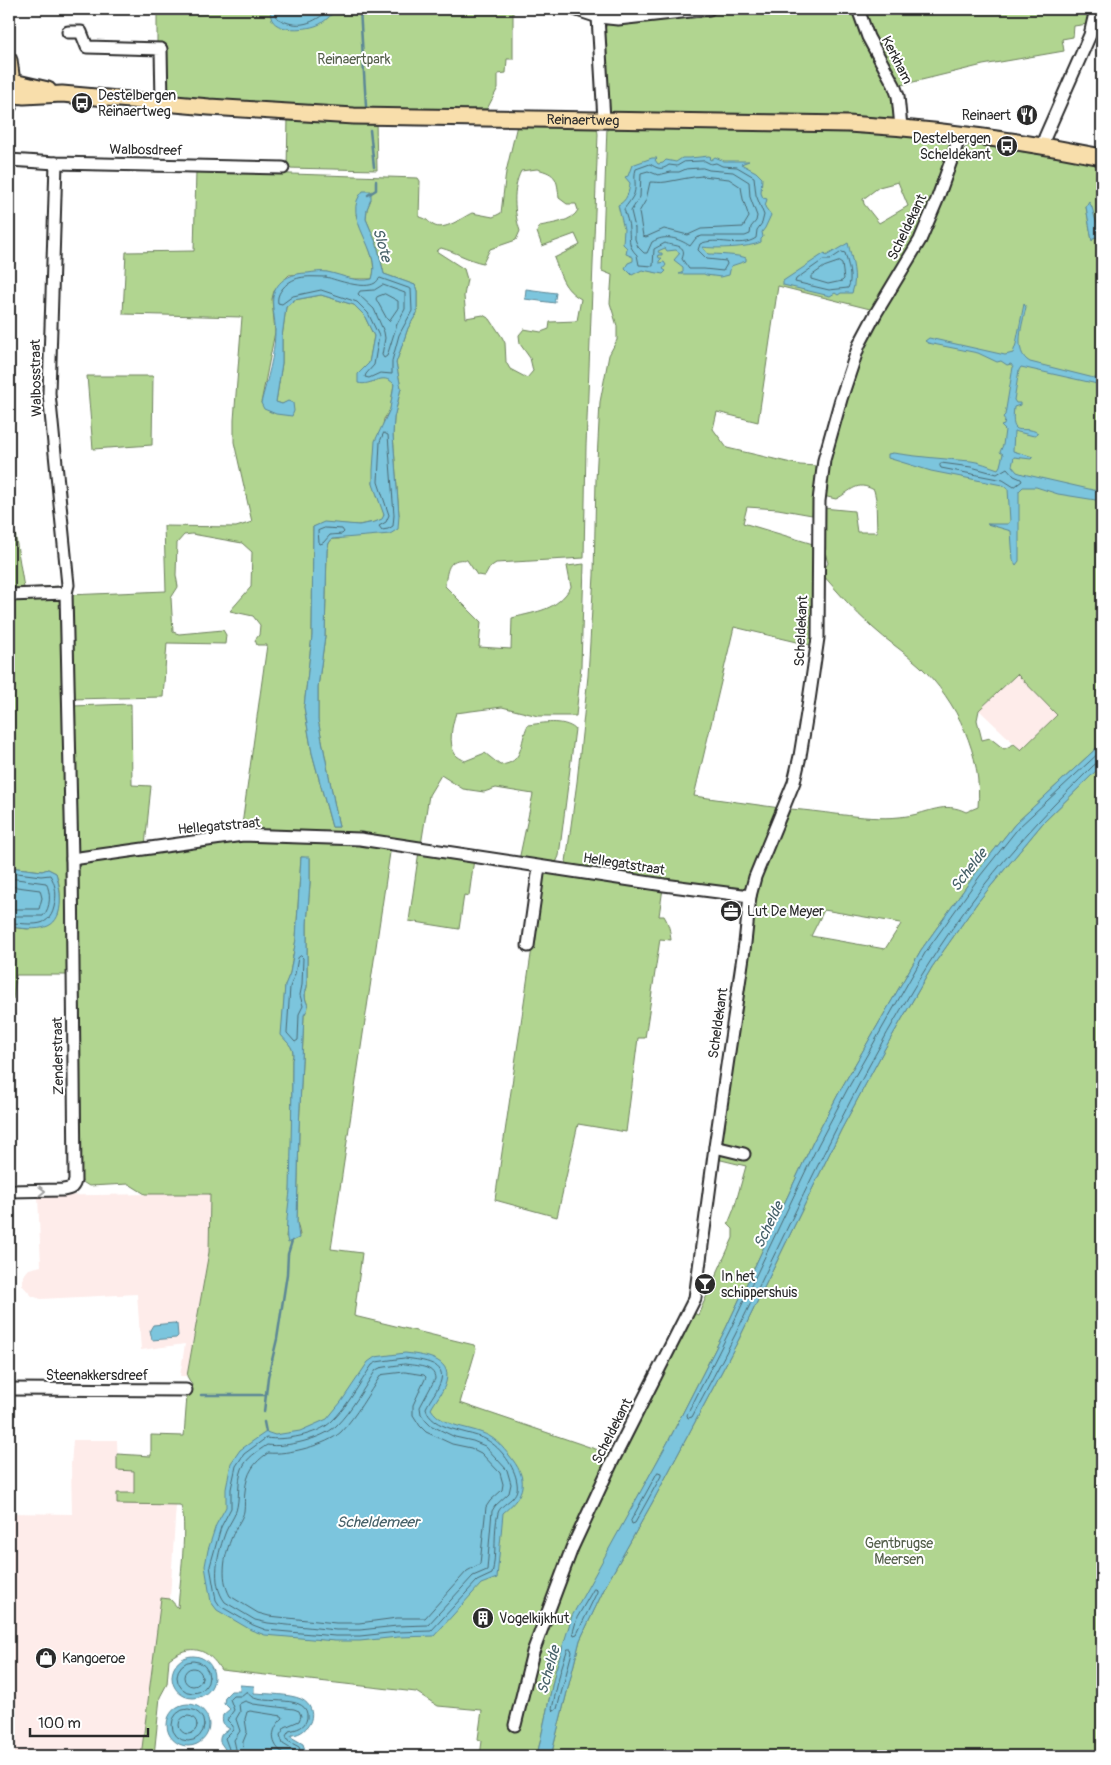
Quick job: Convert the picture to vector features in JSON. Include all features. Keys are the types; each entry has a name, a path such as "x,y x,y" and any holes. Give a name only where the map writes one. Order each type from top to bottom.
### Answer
{"main road":[{"path":"9,60 10,92"},
{"name":"Reinaertweg","path":"10,92 62,94 354,116 752,121 901,127 961,133 1043,146 1102,158"}],"street":[{"path":"574,9 598,18 618,19 709,9"},
{"name":"Kerkham","path":"858,9 868,37 894,84 898,96 901,127"},
{"path":"1043,146 1045,137 1090,36 1096,9"},
{"path":"598,18 604,120"},
{"path":"68,32 81,32 87,47 161,49 162,102"},
{"name":"Scheldekant","path":"515,1725 533,1652 572,1548 612,1462 696,1298 714,1147 750,896 758,869 788,800 800,756 818,638 820,501 823,467 859,345 920,240 937,200 961,133"},
{"name":"Walbosdreef","path":"9,160 56,163 283,168"},
{"name":"Walbosstraat","path":"56,163 49,393 68,586 66,593"},
{"path":"9,595 66,593 72,859"},
{"name":"Hellegatstraat","path":"72,859 243,836 360,839 539,867 750,896"},
{"name":"Zenderstraat","path":"9,1191 63,1190 69,1189 75,1182 72,859"},
{"path":"528,946 539,867"},
{"path":"714,1147 744,1154"},
{"name":"Steenakkersdreef","path":"9,1390 186,1390"}],"shaded area":[{"path":"1017,674 1057,715 1021,750 979,710"},
{"path":"210,1193 209,1252 187,1376 180,1376 185,1344 141,1350 137,1294 41,1299 32,1296 22,1285 23,1276 29,1269 41,1266 38,1196"},
{"path":"73,1440 117,1440 118,1470 134,1470 134,1494 117,1493 117,1504 176,1504 170,1599 161,1598 141,1756 9,1756 9,1513 72,1514 71,1465"}],"green space":[{"name":"Reinaertpark","path":"157,9 513,9 513,59 507,59 506,73 498,74 498,88 487,109 354,110 157,96"},
{"path":"602,9 668,9 602,15"},
{"path":"749,9 854,9 859,32 893,96 895,120 609,113 607,110 605,29 607,24"},
{"path":"864,9 1092,9 1088,24 1074,26 1073,37 1062,39 1064,51 983,65 901,85 880,48"},
{"path":"288,118 376,120 377,170 287,168"},
{"path":"517,125 597,127 584,558 496,563 490,567 485,576 477,575 467,560 455,561 449,567 445,586 481,622 479,647 511,649 512,618 553,606 571,587 567,566 584,564 581,666 576,716 538,716 502,707 456,713 451,734 453,750 458,757 465,761 485,753 500,765 514,760 517,756 528,725 559,723 575,729 559,856 555,865 519,860 533,794 496,788 484,792 463,789 441,775 429,795 421,845 241,832 267,645 257,645 255,640 259,635 260,625 253,616 230,611 251,587 252,552 242,543 192,534 184,535 177,543 176,575 178,587 171,598 173,632 179,634 223,630 226,635 225,644 167,643 163,697 71,699 69,595 166,591 164,526 236,527 252,522 234,442 242,317 123,314 126,252 194,251 196,171 418,178 420,181 419,217 424,218 437,227 448,225 472,213 493,217 501,213 506,172","holes":["537,169 549,173 555,178 559,198 567,204 576,204 578,210 571,217 540,226 537,232 542,246 575,234 580,245 554,258 566,286 581,299 577,321 550,322 549,329 541,332 524,329 519,335 520,344 530,358 533,371 527,378 510,369 506,362 505,343 490,319 483,315 466,318 464,296 467,279 464,269 436,251 441,248 483,263 490,249 516,240 520,231 515,201 518,178 521,171","371,199 366,219 377,245 384,274 415,285 417,291 417,313 408,328 396,363 401,388 394,418 393,435 399,515 339,539 332,539 327,550 325,636 318,687 318,720 339,827 332,827 312,753 304,707 312,636 313,527 324,523 358,525 383,519 384,514 373,483 384,419 390,410 394,384 386,378 371,382 369,364 374,336 364,315 354,305 321,295 294,300 286,307 282,337 282,363 276,402 282,404 288,402 270,412 261,403 275,332 272,299 274,291 289,275 326,272 352,279 372,279 373,263 356,214"]},
{"path":"607,126 857,131 954,139 955,143 913,245 874,310 778,286 758,422 717,412 713,429 727,448 800,465 817,466 812,515 778,509 747,507 743,523 813,544 815,560 814,646 734,627 694,796 780,808 745,892 567,866 566,862 577,782 588,676 594,575 600,402 609,355 617,340 617,326 610,303 612,275 602,271","holes":["898,182 908,206 879,223 864,204 863,199 879,187"]},
{"path":"970,144 1091,162 1102,171 1102,229 1095,221 1091,205 1086,207 1092,240 1095,237 1098,238 1102,251 1102,743 1015,824 976,873 921,950 842,1087 813,1142 726,1328 669,1440 573,1616 555,1672 537,1756 480,1756 482,1741 478,1739 482,1710 438,1706 416,1692 221,1670 204,1653 198,1650 191,1650 184,1651 169,1659 167,1684 160,1697 154,1756 141,1756 161,1598 170,1599 178,1608 184,1523 180,1505 117,1504 117,1493 134,1493 134,1471 117,1470 117,1454 151,1456 151,1435 184,1436 187,1396 192,1385 187,1376 209,1252 210,1194 145,1194 129,1184 89,1186 81,1181 78,1170 76,862 243,840 295,840 391,846 331,1249 362,1253 354,1316 474,1345 476,1349 460,1403 610,1454 683,1308 698,1315 733,1238 733,1229 728,1224 746,1166 717,1159 755,891 789,809 848,816 893,818 943,808 958,809 966,812 978,807 976,768 972,749 965,730 945,696 920,666 865,621 822,574 828,563 823,546 823,508 854,511 857,532 877,532 874,490 858,486 836,499 823,496 829,462 859,357 878,318 920,250 964,149","holes":["1017,674 1057,715 1021,750 1014,744 1004,749 990,738 982,740 977,720 979,710","301,857 310,858 307,986 305,994 308,1006 304,1015 299,1129 297,1222 300,1235 286,1237 291,1171 293,1052 291,1046 282,1035 285,986 290,973 296,939","824,910 901,924 885,949 811,936"]},
{"path":"87,376 153,376 152,445 93,449"},
{"path":"15,533 24,588 61,586 67,975 16,975 13,999 9,1000 9,927 28,929 58,915 60,899 60,889 56,873 48,869 42,871 9,867 9,534"},
{"path":"131,704 132,785 151,786 145,846 78,853 75,849 72,706"},
{"name":"Gentbrugse Meersen","path":"1102,765 1102,1756 551,1756 580,1640 606,1585 739,1339 841,1130 884,1050 932,967 977,903 1042,824"},
{"path":"419,851 474,859 469,896 464,895 459,929 409,921"},
{"path":"543,873 663,888 659,916 664,916 666,919 671,940 660,939 645,1038 638,1038 626,1132 578,1124 557,1217 495,1200"}],"water":[{"path":"271,9 339,9 320,24 308,28 292,29 278,26 271,16"},
{"path":"709,156 711,160 715,157 724,161 749,161 741,164 756,172 762,178 761,193 763,198 767,199 765,207 771,215 762,232 761,242 732,248 702,247 708,254 733,255 746,258 746,261 731,266 729,275 721,277 704,274 679,274 683,272 683,267 674,260 680,253 676,250 667,251 665,248 658,251 662,253 662,255 658,255 659,258 662,258 659,263 664,262 666,265 663,269 666,271 663,274 642,270 632,275 625,268 628,263 633,261 633,257 626,254 627,248 623,244 624,229 618,205 624,201 628,193 630,183 625,177 628,176 632,165 652,158 657,158 655,160 658,164 666,160 676,162 682,158"},
{"path":"363,191 371,191 366,219 377,245 384,274 415,285 417,291 417,313 408,328 396,363 401,388 394,418 393,435 399,515 398,529 390,534 332,539 327,550 325,636 318,687 318,720 339,827 332,827 312,753 304,707 312,636 313,527 324,522 359,525 375,522 382,519 384,515 373,484 375,441 390,409 394,384 390,380 385,379 363,384 358,383 358,374 369,363 374,336 364,315 354,305 321,295 294,300 286,307 282,337 282,363 276,402 282,404 288,401 293,403 294,411 292,416 276,414 264,409 261,403 274,349 273,297 279,284 292,275 320,272 355,279 372,279 374,268 372,257 358,223 356,212 357,201"},
{"path":"1089,202 1096,221 1102,229 1102,251 1098,238 1095,237 1092,241 1086,207"},
{"path":"848,243 853,262 854,287 852,293 841,293 838,295 835,293 830,296 783,285 783,281 825,253 826,256"},
{"path":"526,289 556,293 555,303 525,299"},
{"path":"1024,304 1026,307 1020,344 1021,351 1025,357 1030,362 1102,380 1102,385 1021,367 1014,400 1016,403 1020,403 1020,405 1014,407 1014,424 1016,428 1032,430 1038,433 1034,436 1014,431 1013,451 1033,457 1031,459 1014,457 1012,466 1017,472 1023,474 1102,492 1102,501 1058,494 1036,487 1023,487 1019,491 1019,561 1016,565 1013,560 1011,531 987,524 1008,524 1010,521 1008,489 1002,485 931,471 888,458 888,454 971,461 998,469 1003,454 1000,452 1005,430 1001,426 1004,425 1005,420 1003,417 1005,415 1013,367 1011,364 1007,365 1001,361 997,362 978,353 925,341 929,338 1005,355 1013,353"},
{"name":"Schelde","path":"1102,743 1102,765 1042,824 977,903 932,967 884,1050 841,1130 739,1339 606,1585 580,1640 551,1756 537,1756 555,1672 572,1616 669,1440 726,1328 813,1142 842,1087 921,950 976,873 1015,824"},
{"path":"301,857 310,857 307,986 305,995 308,1006 304,1015 299,1129 297,1222 299,1238 288,1243 293,1052 291,1046 281,1035 285,985 290,973 296,939"},
{"path":"9,867 42,871 48,869 56,873 60,902 54,922 39,928 9,927"},
{"path":"177,1324 178,1336 176,1338 152,1340 150,1330 153,1325"},
{"name":"Scheldemeer","path":"405,1353 426,1356 440,1362 445,1367 447,1374 445,1385 431,1409 436,1415 450,1423 492,1438 500,1444 520,1472 522,1486 520,1493 511,1506 503,1513 497,1578 481,1584 434,1636 335,1641 265,1635 251,1630 217,1610 211,1602 205,1566 216,1525 226,1507 226,1489 231,1463 240,1450 266,1432 275,1435 300,1431 327,1419 368,1362 375,1357"},
{"path":"193,1656 208,1662 214,1677 208,1692 193,1698 178,1692 172,1677 178,1662"},
{"path":"240,1685 254,1686 254,1693 291,1696 307,1703 311,1709 311,1720 304,1730 291,1737 303,1744 307,1756 218,1756 225,1749 220,1742 220,1737 230,1729 222,1720 223,1715 230,1709 224,1703 225,1697 231,1691 240,1691"},
{"path":"188,1704 203,1710 209,1725 203,1740 188,1746 173,1740 167,1725 173,1710"}],"waterway":[{"name":"Slote","path":"360,9 366,106"},
{"name":"Slote","path":"370,130 374,167"},
{"name":"Slote","path":"368,195 376,190 376,181"},
{"path":"264,1412 268,1377 277,1339 287,1274 288,1254 292,1241"},
{"path":"201,1395 265,1395"},
{"path":"264,1422 266,1432"}],"place":[{"name":"Destelbergen Reinaertweg","path":"82,103"},
{"name":"Reinaert","path":"1027,115"},
{"name":"Destelbergen Scheldekant","path":"1007,146"},
{"name":"Lut De Meyer","path":"731,911"},
{"name":"In het schippershuis","path":"705,1284"},
{"name":"Vogelkijkhut","path":"483,1618"},
{"name":"Kangoeroe","path":"46,1658"}]}
